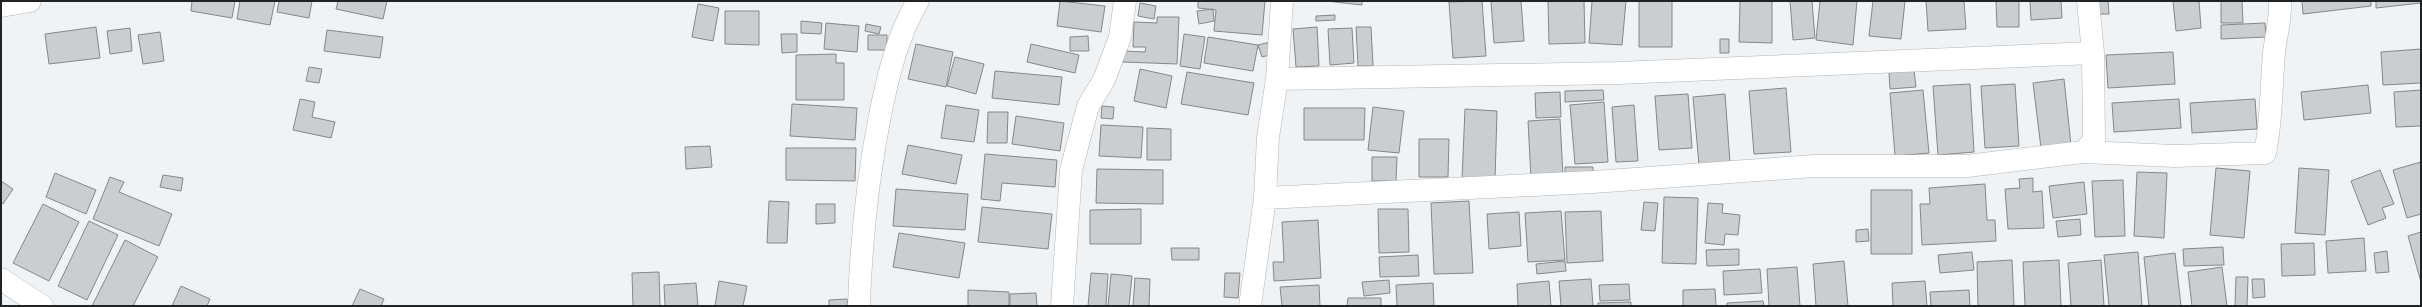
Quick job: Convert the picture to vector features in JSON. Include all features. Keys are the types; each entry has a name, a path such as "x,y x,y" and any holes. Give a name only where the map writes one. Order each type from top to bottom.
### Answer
{"street":[{"path":"1,6 30,1"},
{"path":"859,306 861,251 870,163 891,62 918,1"},
{"path":"1062,306 1071,170 1088,106 1104,80 1120,37 1125,1"},
{"path":"1250,306 1265,198 1268,137 1277,79 1282,1"},
{"path":"2083,152 2094,141 2093,53 2088,1"},
{"path":"1265,198 1593,182 1814,166 1967,166 2083,152 2175,156 2264,153 2269,135 2274,52 2281,17 2280,1"},
{"path":"1277,79 1618,73 2093,53"},
{"path":"1,279 42,306"}],"building":[{"path":"192,1 235,1 232,18 191,11"},
{"path":"240,1 275,1 270,25 237,19"},
{"path":"279,1 312,1 309,18 277,12"},
{"path":"338,1 387,1 383,19 336,9"},
{"path":"1060,1 1105,6 1101,32 1057,26"},
{"path":"1198,1 1265,1 1262,35 1214,31 1216,10 1198,8"},
{"path":"1326,1 1362,1 1362,5"},
{"path":"1482,1 1486,56 1453,58 1449,2"},
{"path":"1491,1 1521,1 1524,41 1494,43"},
{"path":"1548,1 1584,1 1585,43 1549,44"},
{"path":"1592,1 1626,1 1622,45 1589,43"},
{"path":"1639,1 1672,1 1672,47 1639,47"},
{"path":"1740,1 1772,1 1772,43 1739,42"},
{"path":"1790,1 1812,1 1815,38 1793,40"},
{"path":"1820,1 1857,1 1853,45 1816,40"},
{"path":"1873,1 1905,1 1901,39 1869,36"},
{"path":"1926,1 1964,1 1966,29 1928,31"},
{"path":"1996,1 2019,1 2019,27 1997,27"},
{"path":"2030,1 2061,1 2062,18 2031,20"},
{"path":"2093,1 2108,1 2109,14 2094,14"},
{"path":"2173,1 2199,1 2201,28 2176,31"},
{"path":"2221,1 2242,1 2243,23 2221,23"},
{"path":"2302,1 2371,1 2371,6 2303,14"},
{"path":"2376,1 2421,1 2421,3 2376,8"},
{"path":"1140,3 1156,6 1154,19 1138,16"},
{"path":"698,4 719,8 713,41 692,37"},
{"path":"1213,9 1214,21 1199,24 1197,11"},
{"path":"725,11 759,11 759,45 725,44"},
{"path":"1335,15 1335,20 1316,21 1316,16"},
{"path":"1157,17 1179,17 1177,64 1123,62 1123,51 1145,52 1146,47 1133,47 1134,22 1157,23"},
{"path":"801,21 822,23 821,34 801,33"},
{"path":"826,23 859,26 857,52 824,49"},
{"path":"2265,23 2266,37 2221,39 2221,25"},
{"path":"866,24 881,27 879,34 865,31"},
{"path":"96,27 100,58 49,64 45,34"},
{"path":"1317,27 1319,66 1296,67 1293,29"},
{"path":"1356,27 1371,27 1373,66 1358,66"},
{"path":"130,28 132,51 110,54 107,31"},
{"path":"1352,28 1354,63 1330,65 1328,29"},
{"path":"327,30 383,37 380,58 324,51"},
{"path":"160,32 164,61 143,64 138,35"},
{"path":"781,34 797,34 797,52 782,53"},
{"path":"1184,34 1205,37 1200,69 1180,66"},
{"path":"868,35 887,35 887,50 868,50"},
{"path":"1088,36 1089,51 1070,51 1070,37"},
{"path":"1208,37 1258,45 1253,71 1204,63"},
{"path":"1720,39 1729,39 1729,53 1720,53"},
{"path":"1270,42 1273,54 1262,57 1258,45"},
{"path":"916,44 953,52 946,87 908,79"},
{"path":"1031,44 1079,55 1075,73 1027,62"},
{"path":"2421,49 2421,83 2383,85 2381,52"},
{"path":"2173,52 2175,84 2108,88 2106,55"},
{"path":"836,54 836,63 844,63 844,100 796,100 796,55"},
{"path":"955,57 984,64 976,94 947,86"},
{"path":"309,67 322,69 319,83 306,81"},
{"path":"1140,69 1172,76 1166,108 1134,101"},
{"path":"1914,70 1916,87 1890,89 1889,73"},
{"path":"995,71 1062,77 1059,105 992,98"},
{"path":"1187,72 1254,83 1248,115 1181,104"},
{"path":"2064,79 2071,145 2041,148 2033,83"},
{"path":"1970,84 1974,152 1938,155 1933,86"},
{"path":"2015,84 2019,146 1985,148 1981,86"},
{"path":"2368,85 2371,113 2304,120 2301,92"},
{"path":"1786,88 1791,152 1754,154 1749,91"},
{"path":"1603,90 1604,100 1565,102 1565,91"},
{"path":"1923,90 1929,153 1895,156 1890,93"},
{"path":"2421,90 2421,126 2396,127 2394,92"},
{"path":"1560,92 1561,117 1536,118 1535,93"},
{"path":"1688,94 1692,148 1659,150 1655,96"},
{"path":"1725,94 1730,163 1699,165 1693,97"},
{"path":"300,99 315,102 312,117 335,122 331,138 293,130"},
{"path":"2179,99 2181,128 2114,132 2112,103"},
{"path":"2255,99 2257,129 2192,133 2190,103"},
{"path":"1604,102 1608,162 1575,164 1570,105"},
{"path":"792,104 857,108 855,140 790,136"},
{"path":"946,105 979,110 974,142 941,138"},
{"path":"1634,105 1638,161 1616,162 1612,107"},
{"path":"1102,106 1114,107 1113,119 1101,118"},
{"path":"1373,107 1404,111 1399,153 1368,150"},
{"path":"1304,108 1365,108 1364,140 1304,140"},
{"path":"1465,109 1497,111 1495,180 1462,179"},
{"path":"988,112 1008,112 1007,143 987,143"},
{"path":"1016,116 1064,123 1060,151 1012,144"},
{"path":"1560,119 1563,177 1531,179 1528,121"},
{"path":"1101,125 1143,127 1141,158 1099,156"},
{"path":"1147,128 1171,129 1171,160 1147,160"},
{"path":"1419,139 1449,139 1448,177 1419,177"},
{"path":"908,145 962,155 956,184 902,174"},
{"path":"710,146 712,167 686,169 685,147"},
{"path":"786,148 856,148 855,181 786,180"},
{"path":"985,154 1057,160 1055,187 1002,183 1000,201 981,199"},
{"path":"1372,157 1397,157 1396,181 1372,181"},
{"path":"2421,162 2421,214 2407,218 2393,170"},
{"path":"1565,167 1593,167 1593,175 1565,175"},
{"path":"2216,168 2250,171 2244,238 2210,235"},
{"path":"2299,168 2329,170 2325,235 2295,233"},
{"path":"1097,169 1163,170 1163,204 1096,203"},
{"path":"2380,170 2394,204 2382,208 2386,218 2368,225 2351,181"},
{"path":"2137,172 2167,173 2164,238 2134,236"},
{"path":"55,173 96,190 86,214 46,197"},
{"path":"163,175 183,178 181,191 160,187"},
{"path":"110,177 124,182 119,192 172,214 159,246 93,219"},
{"path":"2033,178 2033,192 2042,191 2044,228 2008,229 2005,189 2020,188 2019,179"},
{"path":"2123,180 2125,236 2095,237 2092,181"},
{"path":"1,181 13,189 3,204 1,202"},
{"path":"2084,182 2087,214 2053,218 2049,186"},
{"path":"1985,184 1987,220 1995,220 1996,241 1922,245 1920,204 1930,204 1929,188"},
{"path":"896,189 968,194 965,230 893,226"},
{"path":"1871,190 1912,190 1912,254 1871,254"},
{"path":"1664,197 1698,198 1696,264 1662,263"},
{"path":"769,201 789,202 787,243 767,243"},
{"path":"1469,201 1473,273 1434,274 1431,203"},
{"path":"1644,202 1658,203 1655,231 1641,230"},
{"path":"1708,203 1723,204 1722,213 1740,215 1738,235 1725,234 1724,245 1705,243"},
{"path":"43,204 79,222 49,281 13,263"},
{"path":"816,204 835,204 835,223 816,224"},
{"path":"982,207 1052,214 1048,249 978,242"},
{"path":"1141,209 1141,244 1090,244 1090,210"},
{"path":"1378,209 1408,209 1409,252 1379,253"},
{"path":"1561,211 1565,260 1528,262 1525,213"},
{"path":"1601,211 1603,261 1567,263 1565,212"},
{"path":"1519,212 1521,246 1489,249 1487,214"},
{"path":"2080,219 2081,235 2058,237 2056,221"},
{"path":"1318,220 1321,278 1274,281 1273,262 1284,262 1282,222"},
{"path":"89,221 118,235 87,300 58,286"},
{"path":"1868,229 1869,241 1856,242 1856,230"},
{"path":"2421,232 2421,282 2408,236"},
{"path":"899,233 965,243 959,278 893,267"},
{"path":"2364,238 2366,271 2328,273 2326,241"},
{"path":"125,240 158,257 133,306 92,306"},
{"path":"2314,243 2315,275 2282,276 2281,244"},
{"path":"2223,247 2224,265 2184,266 2183,249"},
{"path":"1171,248 1199,248 1199,260 1172,260"},
{"path":"1739,249 1739,265 1707,266 1706,250"},
{"path":"2387,251 2389,272 2376,273 2374,253"},
{"path":"1972,252 1974,270 1940,273 1938,255"},
{"path":"2138,252 2142,306 2109,306 2104,255"},
{"path":"2175,253 2181,306 2149,306 2144,257"},
{"path":"1418,255 1419,276 1380,277 1379,257"},
{"path":"2012,260 2014,306 1978,306 1977,262"},
{"path":"2059,260 2061,306 2025,306 2023,262"},
{"path":"2101,260 2104,306 2071,306 2068,263"},
{"path":"1565,261 1566,271 1537,274 1536,264"},
{"path":"1844,261 1848,306 1816,306 1813,264"},
{"path":"1797,267 1800,306 1769,306 1767,269"},
{"path":"2222,267 2227,306 2192,306 2188,272"},
{"path":"1760,269 1762,293 1724,295 1723,271"},
{"path":"659,272 660,306 633,306 632,273"},
{"path":"1091,273 1108,274 1106,306 1088,306"},
{"path":"1225,273 1240,273 1238,298 1224,297"},
{"path":"1111,274 1132,276 1129,306 1108,306"},
{"path":"2236,277 2248,277 2247,306 2235,306"},
{"path":"1135,278 1150,279 1149,306 1133,306"},
{"path":"1591,279 1593,306 1561,306 1559,281"},
{"path":"2252,279 2264,279 2265,297 2253,298"},
{"path":"1389,280 1390,293 1364,296 1362,282"},
{"path":"719,281 747,286 743,306 715,306"},
{"path":"1549,281 1551,306 1518,306 1517,284"},
{"path":"1925,281 1927,306 1893,306 1892,283"},
{"path":"696,283 698,306 665,306 664,285"},
{"path":"1433,283 1434,306 1397,306 1396,285"},
{"path":"1629,284 1630,300 1600,301 1599,285"},
{"path":"1319,285 1320,306 1282,306 1280,287"},
{"path":"181,286 210,299 207,306 172,306"},
{"path":"360,289 384,299 381,306 352,306"},
{"path":"1715,289 1716,306 1683,306 1683,290"},
{"path":"968,290 1009,292 1009,306 968,306"},
{"path":"1969,290 1970,306 1931,306 1930,292"},
{"path":"1036,293 1037,306 1010,306 1010,294"},
{"path":"1348,298 1381,298 1381,306 1347,306"},
{"path":"847,299 848,306 829,306 829,300"},
{"path":"1763,301 1764,306 1727,306 1727,303"},
{"path":"1631,302 1631,306 1598,306 1598,303"}]}
